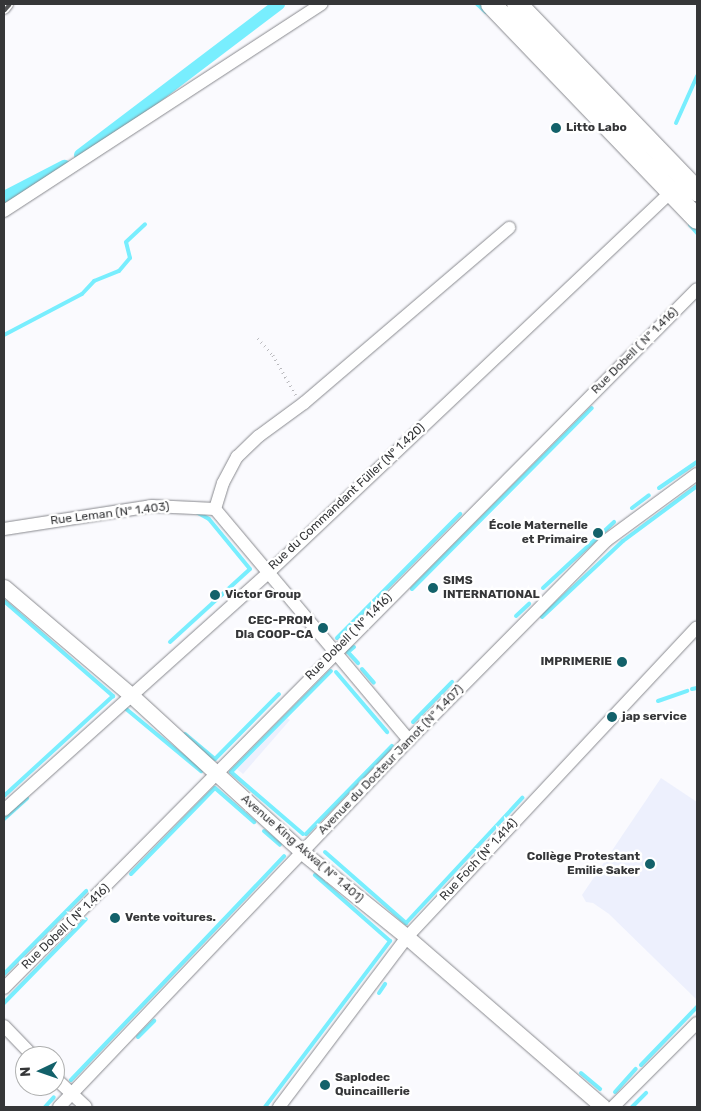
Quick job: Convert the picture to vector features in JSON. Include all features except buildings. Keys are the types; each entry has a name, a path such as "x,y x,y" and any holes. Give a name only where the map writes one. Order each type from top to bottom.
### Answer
{"main road":[{"path":"491,4 684,187"},
{"path":"517,4 684,187 697,219"}],"street":[{"path":"4,8 7,4"},
{"path":"4,211 321,4"},
{"name":"Rue du Commandant Füller (N° 1.420)","path":"4,810 267,574 684,187"},
{"path":"409,740 333,653 216,509 222,483 237,457 259,436 304,403 509,228"},
{"name":"Rue Dobell ( N° 1.416)","path":"4,988 136,858 215,773 333,653 697,289"},
{"name":"Avenue du Docteur Jamot (N° 1.407)","path":"59,1107 409,740 607,540 697,474"},
{"name":"Rue Leman (N° 1.403)","path":"4,529 152,506 216,509"},
{"name":"Avenue King Akwa( N° 1.401)","path":"4,586 132,696 302,852 407,937 603,1107"},
{"name":"Rue Foch (N° 1.414)","path":"279,1107 407,937 697,627"},
{"path":"613,1107 697,1023"},
{"path":"4,1026 23,1046"},
{"path":"65,1088 86,1107"}],"path":[{"path":"258,338 274,355 294,392 304,403"}],"shaded area":[{"path":"287,718 290,720 243,774 237,769"},
{"name":"Collège Protestant Emilie Saker","path":"661,778 697,802 697,1000 609,914 593,903 586,902 582,895"}],"waterway":[{"path":"80,155 279,4"},
{"path":"477,4 486,12"},
{"path":"676,123 697,76"},
{"path":"4,197 64,166"},
{"path":"4,335 82,294 94,281 119,271 130,258 126,242 145,224"},
{"path":"690,225 697,233"},
{"path":"412,589 592,408"},
{"path":"659,488 697,462"},
{"path":"542,617 623,541 697,486"},
{"path":"632,508 649,495"},
{"path":"170,642 250,569 209,519 198,513"},
{"path":"337,638 460,514"},
{"path":"543,588 614,522"},
{"path":"4,601 113,696 4,796"},
{"path":"516,616 529,604"},
{"path":"354,647 348,652 358,663"},
{"path":"362,669 374,683"},
{"path":"303,834 231,772 331,671"},
{"path":"336,672 387,732"},
{"path":"413,722 452,682"},
{"path":"692,689 697,688"},
{"path":"658,701 687,691"},
{"path":"185,734 215,759 279,694"},
{"path":"125,708 201,771"},
{"path":"306,834 392,746"},
{"path":"131,874 215,788 254,822"},
{"path":"4,819 27,798"},
{"path":"325,852 406,923 522,798"},
{"path":"264,831 280,845"},
{"path":"71,1080 284,856"},
{"path":"265,1107 390,941 315,875"},
{"path":"4,974 86,891"},
{"path":"4,1003 86,919"},
{"path":"379,993 385,984"},
{"path":"641,1065 697,1007"},
{"path":"138,1037 154,1021"},
{"path":"615,1092 636,1069"},
{"path":"581,1073 600,1089"},
{"path":"632,1107 646,1093"},
{"path":"45,1107 54,1097"}],"railway":[{"path":"4,11 10,4"}],"place":[{"name":"Litto Labo","path":"556,128"},
{"name":"École Maternelle et Primaire","path":"598,533"},
{"name":"SIMS INTERNATIONAL","path":"433,588"},
{"name":"Victor Group","path":"215,595"},
{"name":"CEC-PROM Dla COOP-CA","path":"323,628"},
{"name":"IMPRIMERIE","path":"622,662"},
{"name":"jap service","path":"612,717"},
{"name":"Collège Protestant Emilie Saker","path":"650,864"},
{"name":"Vente voitures.","path":"115,918"},
{"name":"Saplodec Quincaillerie","path":"325,1085"}]}
